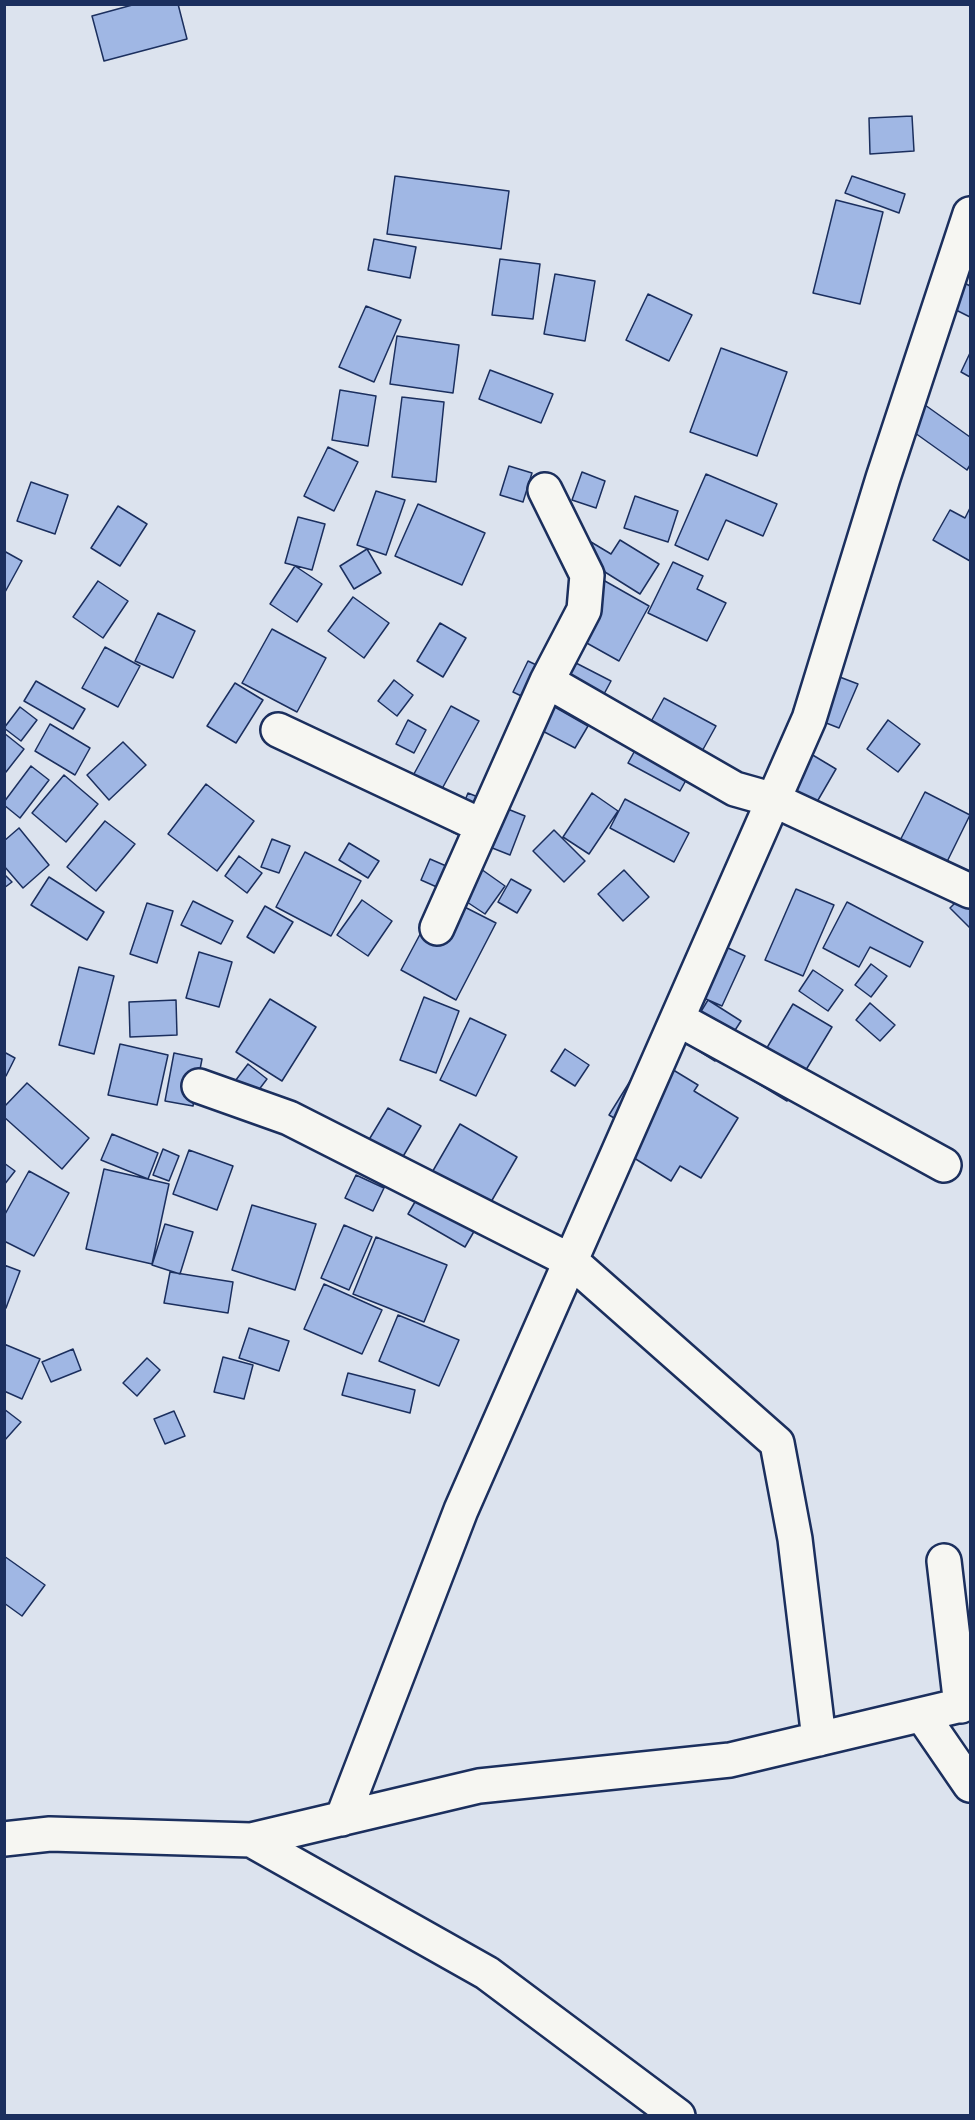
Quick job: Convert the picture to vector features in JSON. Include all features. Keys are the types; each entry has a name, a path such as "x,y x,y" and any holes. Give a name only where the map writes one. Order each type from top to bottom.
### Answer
{"street":[{"path":"342,1819 461,1510 809,719 883,478 970,214"},
{"path":"437,928 547,681 584,610 587,575 544,490"},
{"path":"547,681 735,789 774,800 970,891"},
{"path":"278,730 482,826"},
{"path":"678,1019 944,1165"},
{"path":"199,1086 289,1118 571,1261 777,1443 795,1539 819,1739"},
{"path":"4,1839 50,1834 251,1840 479,1786 730,1761 966,1705 944,1561"},
{"path":"922,1714 970,1785"},
{"path":"251,1840 487,1973 678,2115"}],"building":[{"path":"136,4 178,4 187,39 104,61 92,16"},
{"path":"912,116 914,151 870,154 869,118"},
{"path":"395,176 509,191 501,249 387,234"},
{"path":"852,176 905,194 899,213 845,193"},
{"path":"836,200 883,212 860,304 813,293"},
{"path":"374,239 416,247 410,278 368,270"},
{"path":"500,259 540,264 533,319 492,315"},
{"path":"555,274 595,281 585,341 544,334"},
{"path":"961,281 970,286 970,317 948,306"},
{"path":"648,294 692,315 669,361 626,340"},
{"path":"366,306 401,320 374,382 339,367"},
{"path":"397,336 459,345 453,393 390,384"},
{"path":"721,348 787,372 757,456 690,432"},
{"path":"970,353 970,377 961,372"},
{"path":"490,370 553,394 541,423 479,399"},
{"path":"340,390 376,396 368,446 332,440"},
{"path":"402,397 444,402 436,482 392,477"},
{"path":"925,405 970,437 970,465 967,470 908,428"},
{"path":"328,447 358,462 334,511 304,496"},
{"path":"509,466 532,473 523,502 500,495"},
{"path":"582,472 605,481 596,508 572,500"},
{"path":"706,474 777,504 763,536 726,520 708,560 675,545"},
{"path":"31,482 68,495 55,534 17,521"},
{"path":"376,491 405,500 386,555 357,545"},
{"path":"635,496 678,511 668,542 624,528"},
{"path":"418,504 485,533 462,585 395,556"},
{"path":"118,506 147,524 120,566 91,548"},
{"path":"970,508 970,561 933,540 950,510 965,518"},
{"path":"298,517 325,524 312,570 285,563"},
{"path":"620,540 659,564 640,594 581,557 591,542 611,554"},
{"path":"367,549 381,573 354,589 340,566"},
{"path":"4,551 22,561 4,594"},
{"path":"673,562 703,576 697,589 726,603 707,641 648,613"},
{"path":"295,566 322,584 297,622 270,604"},
{"path":"589,572 649,606 619,661 558,627"},
{"path":"98,581 128,601 103,638 73,617"},
{"path":"353,597 389,623 364,658 328,631"},
{"path":"158,613 195,631 173,678 135,661"},
{"path":"440,623 466,638 443,677 417,661"},
{"path":"272,629 326,658 297,712 242,683"},
{"path":"105,647 140,666 118,707 82,688"},
{"path":"528,661 551,672 536,703 513,692"},
{"path":"574,662 611,681 589,722 552,702"},
{"path":"811,666 858,684 839,728 793,710"},
{"path":"394,680 413,695 397,716 378,701"},
{"path":"36,681 85,709 73,729 24,701"},
{"path":"235,683 263,700 236,743 207,726"},
{"path":"664,698 716,726 680,791 628,763"},
{"path":"546,702 588,726 575,748 533,726"},
{"path":"451,706 479,721 437,798 409,783"},
{"path":"20,707 37,720 21,741 4,728"},
{"path":"408,720 426,730 414,753 396,744"},
{"path":"888,720 920,744 898,772 867,749"},
{"path":"50,724 90,748 75,775 35,751"},
{"path":"4,733 24,749 6,772 4,770"},
{"path":"123,742 146,765 109,800 87,775"},
{"path":"806,751 836,769 803,826 773,809"},
{"path":"31,766 49,780 20,818 4,805 4,802"},
{"path":"64,775 98,804 66,842 32,813"},
{"path":"206,784 254,821 217,871 168,834"},
{"path":"925,792 970,815 938,880 892,856"},
{"path":"468,793 525,816 510,855 452,832"},
{"path":"592,793 618,811 589,854 563,837"},
{"path":"625,799 689,833 674,862 610,828"},
{"path":"105,821 135,844 96,891 67,867"},
{"path":"19,828 49,865 23,888 4,866 4,841"},
{"path":"554,830 585,861 564,882 533,851"},
{"path":"272,839 290,846 279,873 261,867"},
{"path":"349,843 379,861 368,878 339,860"},
{"path":"305,852 361,881 331,936 276,907"},
{"path":"239,856 262,873 247,893 225,876"},
{"path":"430,859 467,875 457,896 421,880"},
{"path":"481,869 505,886 485,914 461,898"},
{"path":"624,870 649,897 623,921 598,894"},
{"path":"4,874 12,882 4,888"},
{"path":"49,877 104,912 87,940 31,905"},
{"path":"511,879 531,890 517,913 498,902"},
{"path":"970,888 970,928 950,908"},
{"path":"796,889 834,905 803,976 765,960"},
{"path":"441,895 496,923 456,1000 401,970"},
{"path":"362,900 392,921 368,956 337,935"},
{"path":"193,901 233,921 221,944 181,925"},
{"path":"847,902 923,942 910,967 870,947 859,967 823,948"},
{"path":"147,903 173,911 157,963 130,954"},
{"path":"265,906 293,922 274,953 247,937"},
{"path":"707,938 745,956 722,1006 683,989"},
{"path":"199,952 232,962 219,1007 186,998"},
{"path":"871,964 887,976 871,997 855,985"},
{"path":"79,967 114,976 94,1054 59,1045"},
{"path":"813,970 843,990 828,1011 799,991"},
{"path":"424,997 459,1011 436,1073 400,1060"},
{"path":"270,999 316,1027 282,1081 236,1052"},
{"path":"176,1000 177,1035 130,1037 129,1002"},
{"path":"708,1000 741,1021 715,1061 683,1041"},
{"path":"870,1003 895,1025 880,1041 856,1020"},
{"path":"793,1004 832,1027 787,1101 749,1078"},
{"path":"470,1018 506,1035 476,1096 440,1080"},
{"path":"120,1044 168,1055 157,1105 108,1095"},
{"path":"565,1049 589,1065 575,1086 551,1071"},
{"path":"4,1052 15,1058 6,1076 4,1075"},
{"path":"174,1053 202,1059 193,1106 165,1101"},
{"path":"647,1054 698,1085 694,1091 738,1118 701,1178 680,1166 671,1181 618,1148 631,1128 609,1115"},
{"path":"248,1064 267,1079 242,1112 223,1097"},
{"path":"27,1083 89,1138 62,1169 4,1117 4,1107"},
{"path":"388,1108 421,1126 385,1187 352,1168"},
{"path":"460,1124 517,1157 465,1247 408,1214"},
{"path":"112,1134 158,1153 148,1179 101,1160"},
{"path":"163,1149 179,1156 169,1181 153,1175"},
{"path":"189,1150 233,1166 217,1210 173,1194"},
{"path":"4,1163 15,1171 4,1185"},
{"path":"104,1169 169,1184 152,1264 86,1249"},
{"path":"29,1171 69,1193 34,1256 4,1241 4,1216"},
{"path":"356,1175 384,1188 373,1211 345,1198"},
{"path":"252,1205 316,1224 295,1290 232,1270"},
{"path":"165,1224 193,1232 180,1274 152,1265"},
{"path":"344,1225 372,1237 349,1290 321,1278"},
{"path":"376,1237 447,1265 424,1322 353,1294"},
{"path":"4,1265 20,1271 6,1308 4,1307"},
{"path":"170,1272 233,1282 228,1313 164,1303"},
{"path":"324,1284 382,1310 362,1354 304,1329"},
{"path":"398,1315 459,1340 439,1386 379,1361"},
{"path":"249,1328 289,1341 279,1371 239,1358"},
{"path":"4,1344 40,1359 22,1399 4,1391"},
{"path":"73,1349 81,1370 51,1382 42,1362"},
{"path":"223,1357 253,1365 244,1399 214,1392"},
{"path":"147,1358 160,1370 137,1396 123,1383"},
{"path":"348,1373 415,1390 410,1413 342,1395"},
{"path":"4,1409 21,1422 4,1441"},
{"path":"174,1411 185,1436 165,1444 154,1419"},
{"path":"4,1556 45,1585 22,1616 4,1603"}]}
